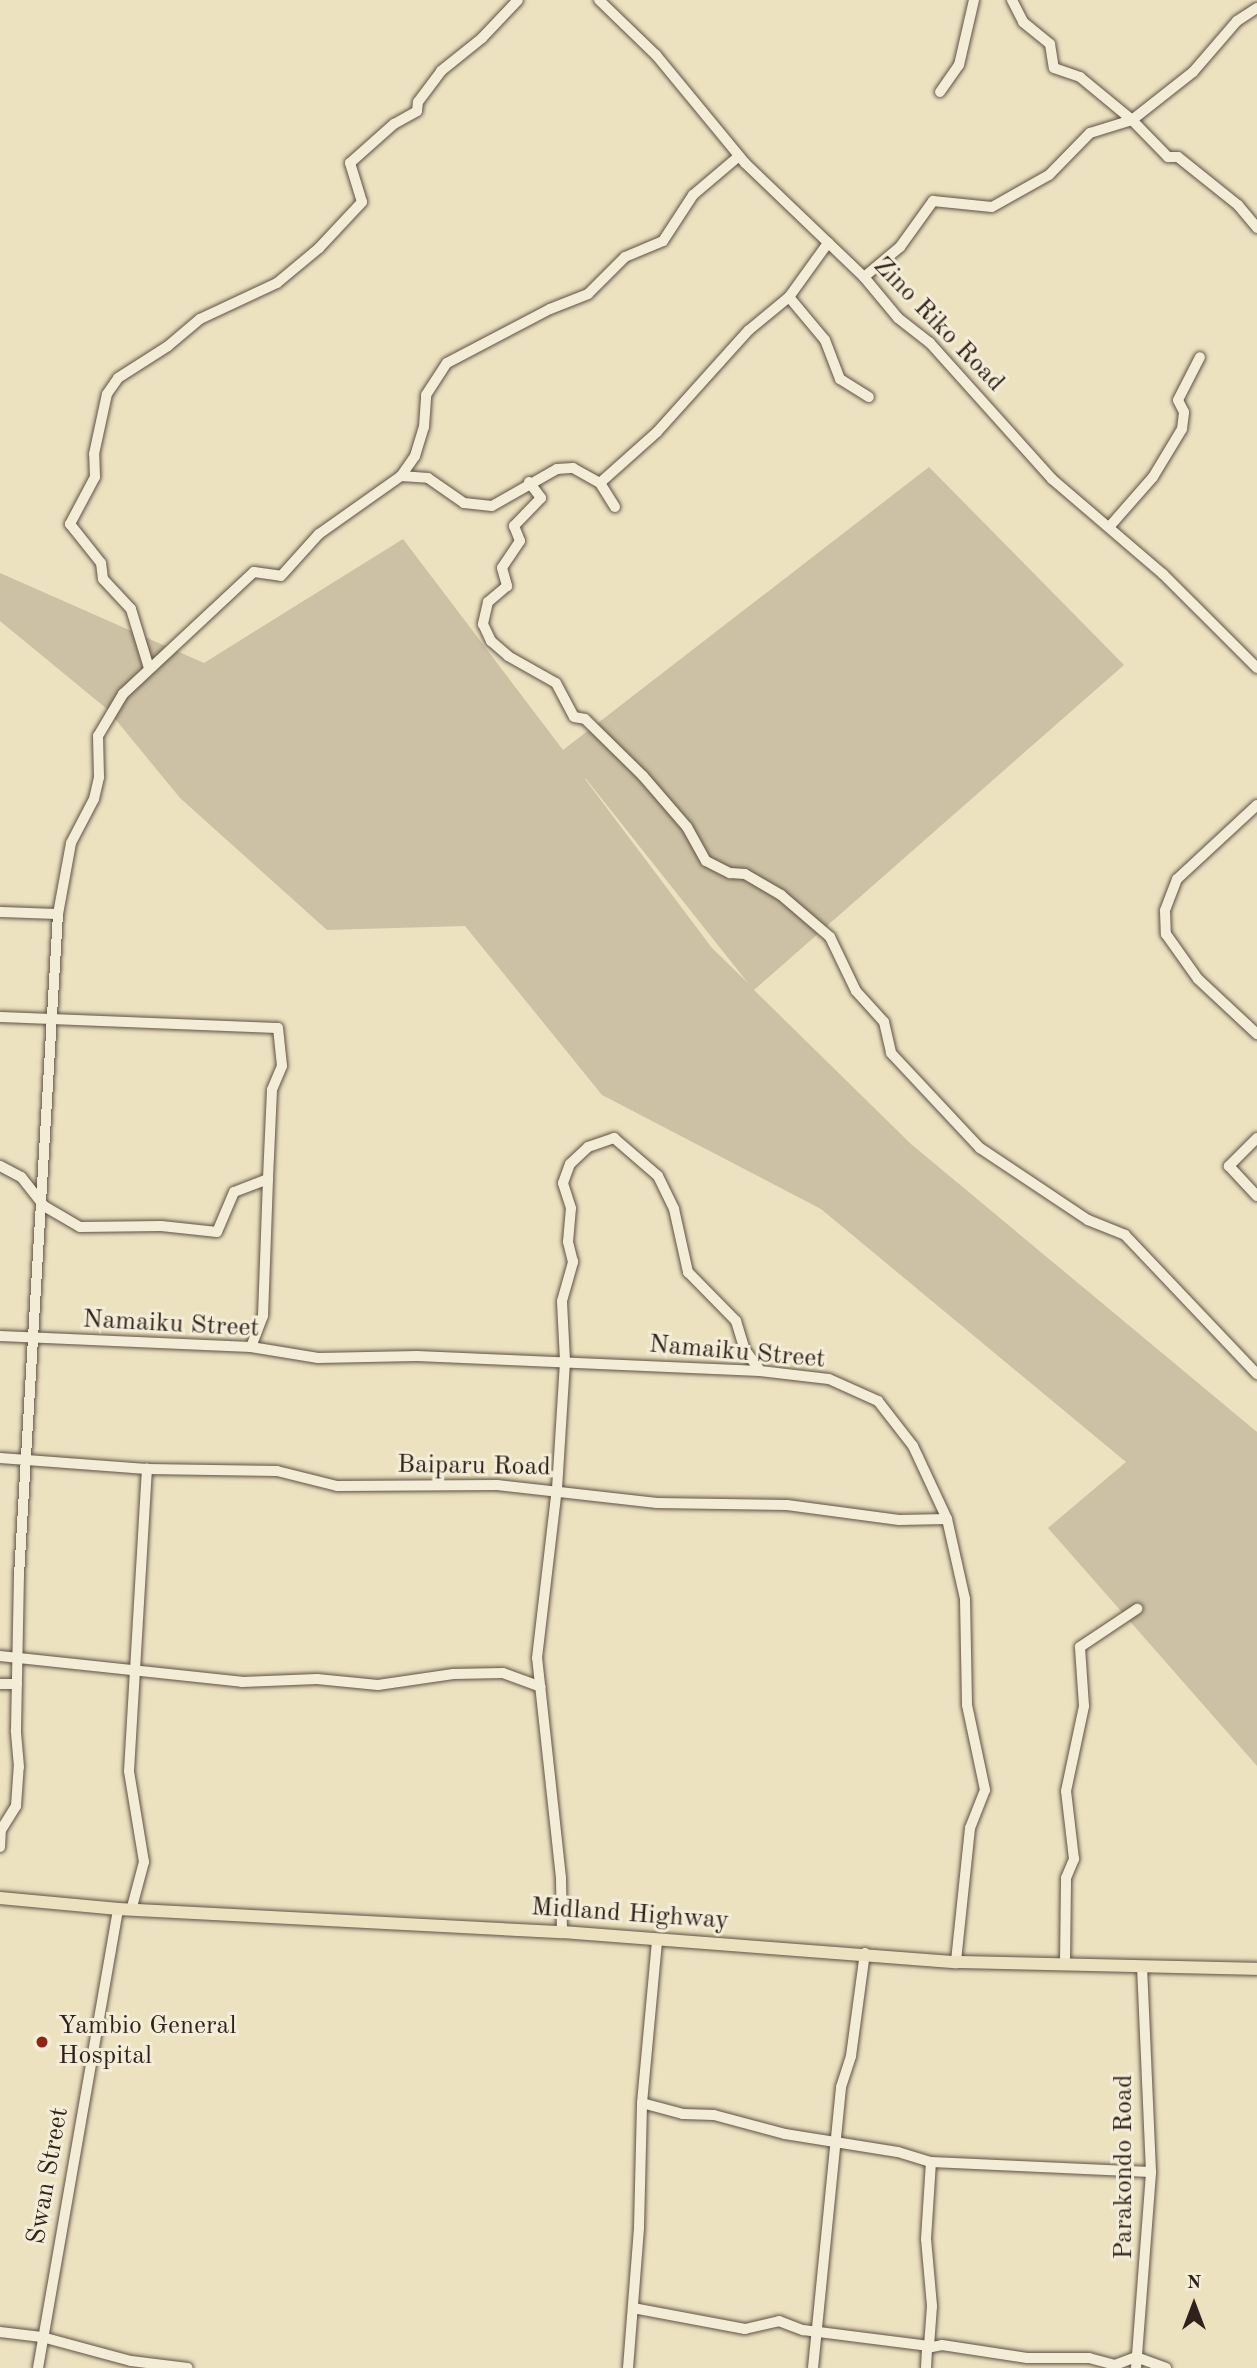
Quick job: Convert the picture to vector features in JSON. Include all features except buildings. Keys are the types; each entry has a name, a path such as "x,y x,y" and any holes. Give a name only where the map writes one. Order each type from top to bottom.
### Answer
{"main road":[{"name":"Midland Highway","path":"0,1898 118,1909 132,1907 562,1932 956,1962 1257,1969"}],"street":[{"path":"149,668 131,609 103,579 101,563 70,524 96,477 94,454 107,394 118,378 168,346 200,318 277,283 319,248 362,202 349,163 394,124 417,111 418,102 441,71 482,38 518,0"},
{"name":"Zino Riko Road","path":"599,0 656,55 739,156 864,277 1052,479 1110,526 1257,668"},
{"path":"940,92 959,65 974,0"},
{"path":"1012,0 1023,22 1050,44 1054,68 1080,78 1132,120 1168,157 1178,157 1238,205 1257,228"},
{"path":"864,277 900,247 933,201 992,207 1065,163 1090,133 1132,120 1193,72 1237,21 1257,8"},
{"path":"0,1847 1,1830 16,1806 18,1656 34,1339 44,1206 50,1018 59,943 58,914 71,843 97,788 98,736 115,705 146,676 149,668 254,572 281,576 319,534 401,476 415,456 425,427 426,395 447,363 550,309 588,294 625,257 663,242 693,195 739,156"},
{"path":"600,483 619,469 750,330 789,296 828,243"},
{"path":"789,296 825,340 840,379 869,397"},
{"path":"1110,526 1153,477 1182,429 1184,412 1178,400 1200,357"},
{"path":"401,476 428,478 464,503 492,506 545,472 573,468 600,483 615,507"},
{"path":"529,482 541,498 513,526 520,541 502,568 507,586 488,602 483,624 491,641 508,656 556,683 574,718 585,719 643,776 687,827 706,861 730,873 745,874 781,895 830,937 856,991 884,1022 891,1053 980,1148 1088,1220 1125,1235 1257,1374"},
{"path":"1257,805 1177,880 1165,911 1166,934 1198,979 1257,1034"},
{"path":"0,912 58,914"},
{"path":"0,1017 278,1028 282,1066 272,1090 262,1316 251,1347"},
{"path":"562,1932 561,1878 537,1658 557,1489 565,1362 562,1301 573,1262 568,1242 571,1208 563,1183 570,1164 588,1147 614,1138 658,1176 674,1209 688,1272 736,1321 746,1350 760,1371"},
{"path":"1257,1138 1229,1166 1257,1196"},
{"path":"0,1166 22,1177 44,1206 80,1227 217,1232 234,1192 268,1179"},
{"name":"Namaiku Street","path":"0,1336 251,1347 318,1358 565,1362 760,1371 829,1379 878,1401 913,1446 947,1519 965,1599 967,1705 985,1790 970,1828 956,1962"},
{"name":"Baiparu Road","path":"0,1458 147,1469 277,1471 337,1486 557,1489 657,1503 787,1505 899,1520 947,1519"},
{"path":"132,1907 144,1862 129,1771 147,1469"},
{"path":"1065,1963 1066,1878 1074,1859 1066,1791 1084,1706 1080,1647 1137,1609"},
{"path":"0,1656 242,1682 317,1679 378,1685 453,1674 503,1673 541,1687"},
{"path":"0,1684 17,1684"},
{"name":"Swan Street","path":"38,2368 118,1909"},
{"path":"628,2368 642,2103 657,1941"},
{"path":"813,2368 841,2087 851,2056 865,1953"},
{"name":"Parakondo Road","path":"1136,2362 1151,2172 1142,1966"},
{"path":"642,2103 931,2162 1151,2172"},
{"path":"926,2368 932,2306 926,2239 931,2162"},
{"path":"633,2308 745,2329 779,2321 818,2333 1027,2358 1089,2358 1115,2365 1136,2362 1166,2368"},
{"path":"0,2332 42,2337 131,2361 188,2368"}],"shaded area":[{"path":"929,467 1124,665 754,990 911,1144 1257,1432 1257,1766 1048,1528 1126,1462 821,1209 602,1095 465,926 327,930 180,798 107,709 0,621 0,573 204,663 403,539 563,750","holes":["586,779 748,983 712,948"]}],"place":[{"name":"Yambio General Hospital","path":"42,2042"}]}
